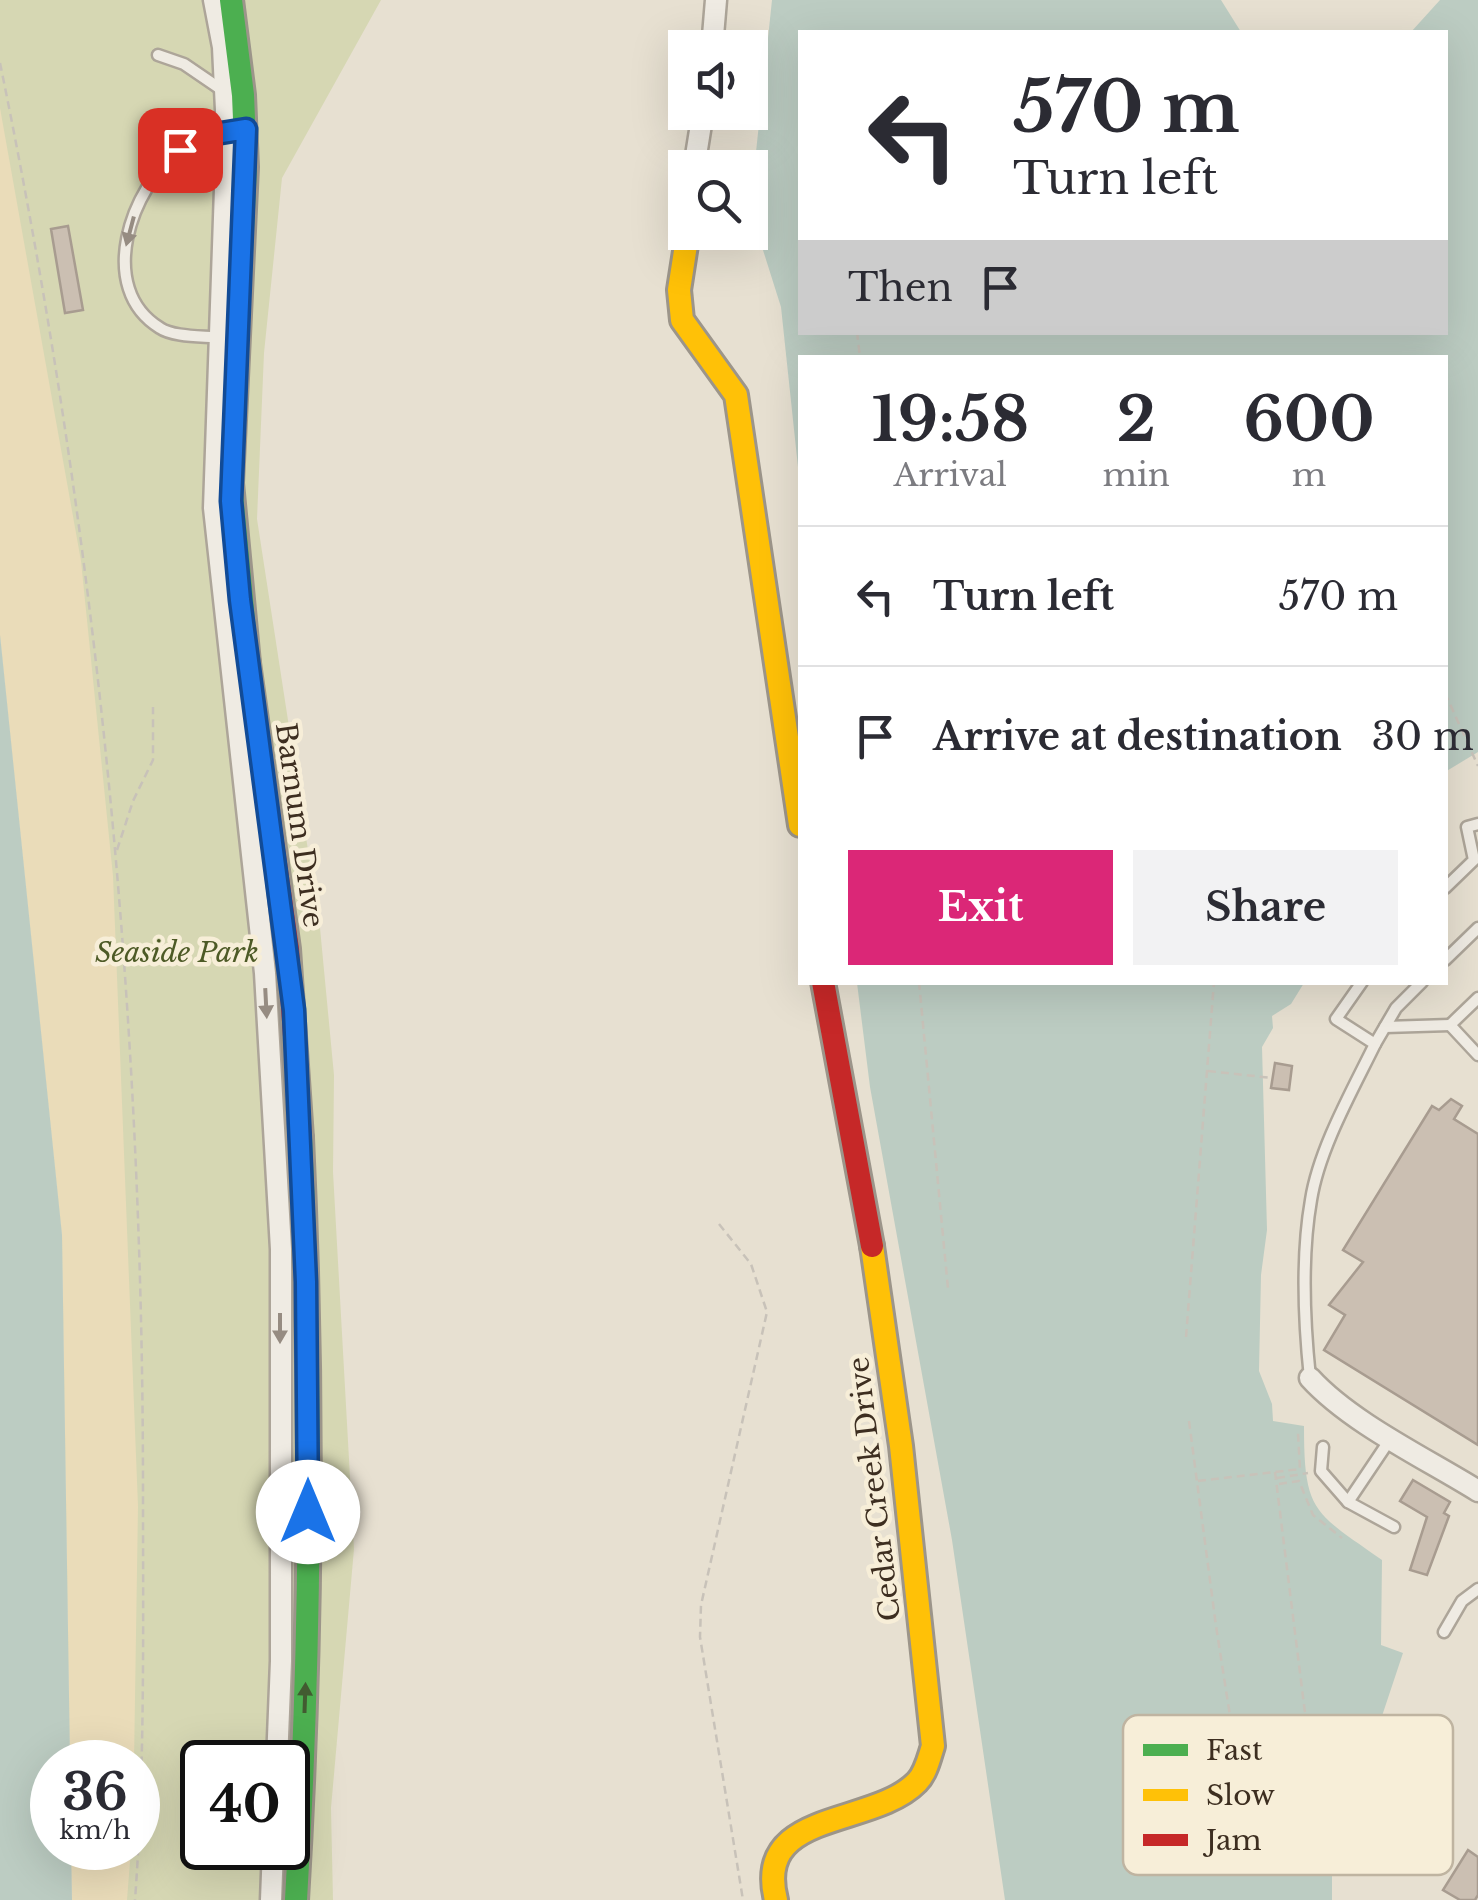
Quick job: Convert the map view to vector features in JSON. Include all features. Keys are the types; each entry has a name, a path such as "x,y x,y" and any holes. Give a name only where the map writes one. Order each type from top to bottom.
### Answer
{"street":[{"name":"Barnum Drive","path":"214,0 223,46 225,92 236,130"},
{"name":"Barnum Drive","path":"232,0 236,130 228,338 214,508 263,953 281,1249 278,1740"},
{"path":"714,30 716,0"},
{"path":"685,250 679,290 682,320 736,395 798,812"},
{"name":"Barnum Drive","path":"228,338 234,551 288,944 306,1282 306,1671 296,1900"},
{"name":"Cedar Creek Drive","path":"776,1900 772,1860 782,1847 799,1836 902,1794 918,1780 933,1746 900,1430 876,1266 840,1092 823,985"},
{"path":"1310,1378 1324,1393 1478,1491"},
{"path":"271,1900 272,1870"}],"lane":[{"path":"158,54 184,64 225,92"},
{"path":"228,338 162,330 141,311 128,290 124,255 131,223 146,186 180,150 236,130"},
{"path":"1448,885 1476,862 1467,827 1478,824"},
{"path":"1448,957 1478,928"},
{"path":"1360,985 1336,1019 1375,1044"},
{"path":"1310,1378 1306,1308 1311,1199 1342,1109 1396,1008 1419,985"},
{"path":"1385,1028 1450,1025 1478,998"},
{"path":"1450,1025 1478,1054"},
{"path":"1348,1502 1391,1437"},
{"path":"1323,1448 1321,1472 1348,1502 1394,1527"},
{"path":"1444,1632 1462,1601 1478,1588"}],"path":[{"path":"0,63 51,328 74,478 116,852 134,1108 142,1380 135,1900"},
{"path":"1448,701 1478,765"},
{"path":"116,852 133,801 153,760 153,707"},
{"path":"920,985 948,1289"},
{"path":"1186,1337 1214,985"},
{"path":"1206,1071 1272,1078"},
{"path":"719,1224 752,1264 767,1312 701,1604 700,1638 743,1900"},
{"path":"1190,1421 1232,1715"},
{"path":"1197,1480 1300,1469 1298,1433"},
{"path":"1275,1472 1305,1715"},
{"path":"1275,1478 1301,1474"},
{"path":"1276,1484 1299,1481 1312,1515 1342,1538"}],"green space":[{"name":"Seaside Park","path":"0,0 381,0 282,178 264,353 257,519 320,928 334,1075 333,1172 354,1549 331,1808 333,1900 72,1900 71,1870 160,1870 160,1740 70,1740 62,1235 0,635"}],"sand":[{"path":"0,108 81,561 113,876 138,1506 134,1740 70,1740 62,1235 0,635"},
{"path":"71,1870 129,1870 127,1900 72,1900"}],"shaded area":[{"path":"772,0 1221,0 1240,30 798,30 798,335 1448,335 1448,30 1413,30 1440,0 1478,0 1478,752 1448,770 1448,355 798,355 798,467 781,307 763,250 768,250 768,150 756,150 758,130 768,130"},
{"path":"0,635 62,1235 70,1740 30,1740 30,1870 71,1870 72,1900 0,1900"},
{"path":"857,985 1303,985 1291,1004 1272,1016 1273,1028 1262,1047 1267,1230 1261,1275 1259,1371 1272,1404 1273,1421 1304,1426 1307,1477 1318,1508 1341,1531 1382,1560 1381,1645 1403,1653 1382,1715 1123,1715 1123,1875 1332,1875 1332,1900 1005,1900 952,1540 870,1087"}],"building":[{"path":"68,226 83,310 65,313 51,229"},
{"path":"1275,1063 1292,1066 1289,1090 1271,1088"},
{"path":"1451,1099 1462,1106 1454,1119 1478,1134 1478,1445 1324,1350 1345,1315 1329,1305 1363,1262 1343,1250 1432,1106 1439,1110"},
{"path":"1413,1480 1450,1502 1444,1513 1449,1516 1427,1575 1410,1570 1427,1517 1400,1501"},
{"path":"1468,1850 1478,1857 1475,1900 1460,1900 1443,1890"}],"traffic: fast":[{"path":"231,0 243,95 246,167 231,483 248,663"},
{"path":"296,1900 309,1519 301,1138"}],"traffic: slow":[{"path":"685,250 679,290 682,320 736,395 798,812"},
{"path":"776,1900 774,1871 782,1850 799,1835 821,1824 897,1797 920,1778 933,1746 901,1446 872,1246"}],"traffic: jam":[{"path":"248,663 288,949 301,1138"},
{"path":"824,985 872,1246"}],"route":[{"path":"180,150 209,135 246,129 231,501 254,714 294,1010 306,1282 308,1512"}]}
